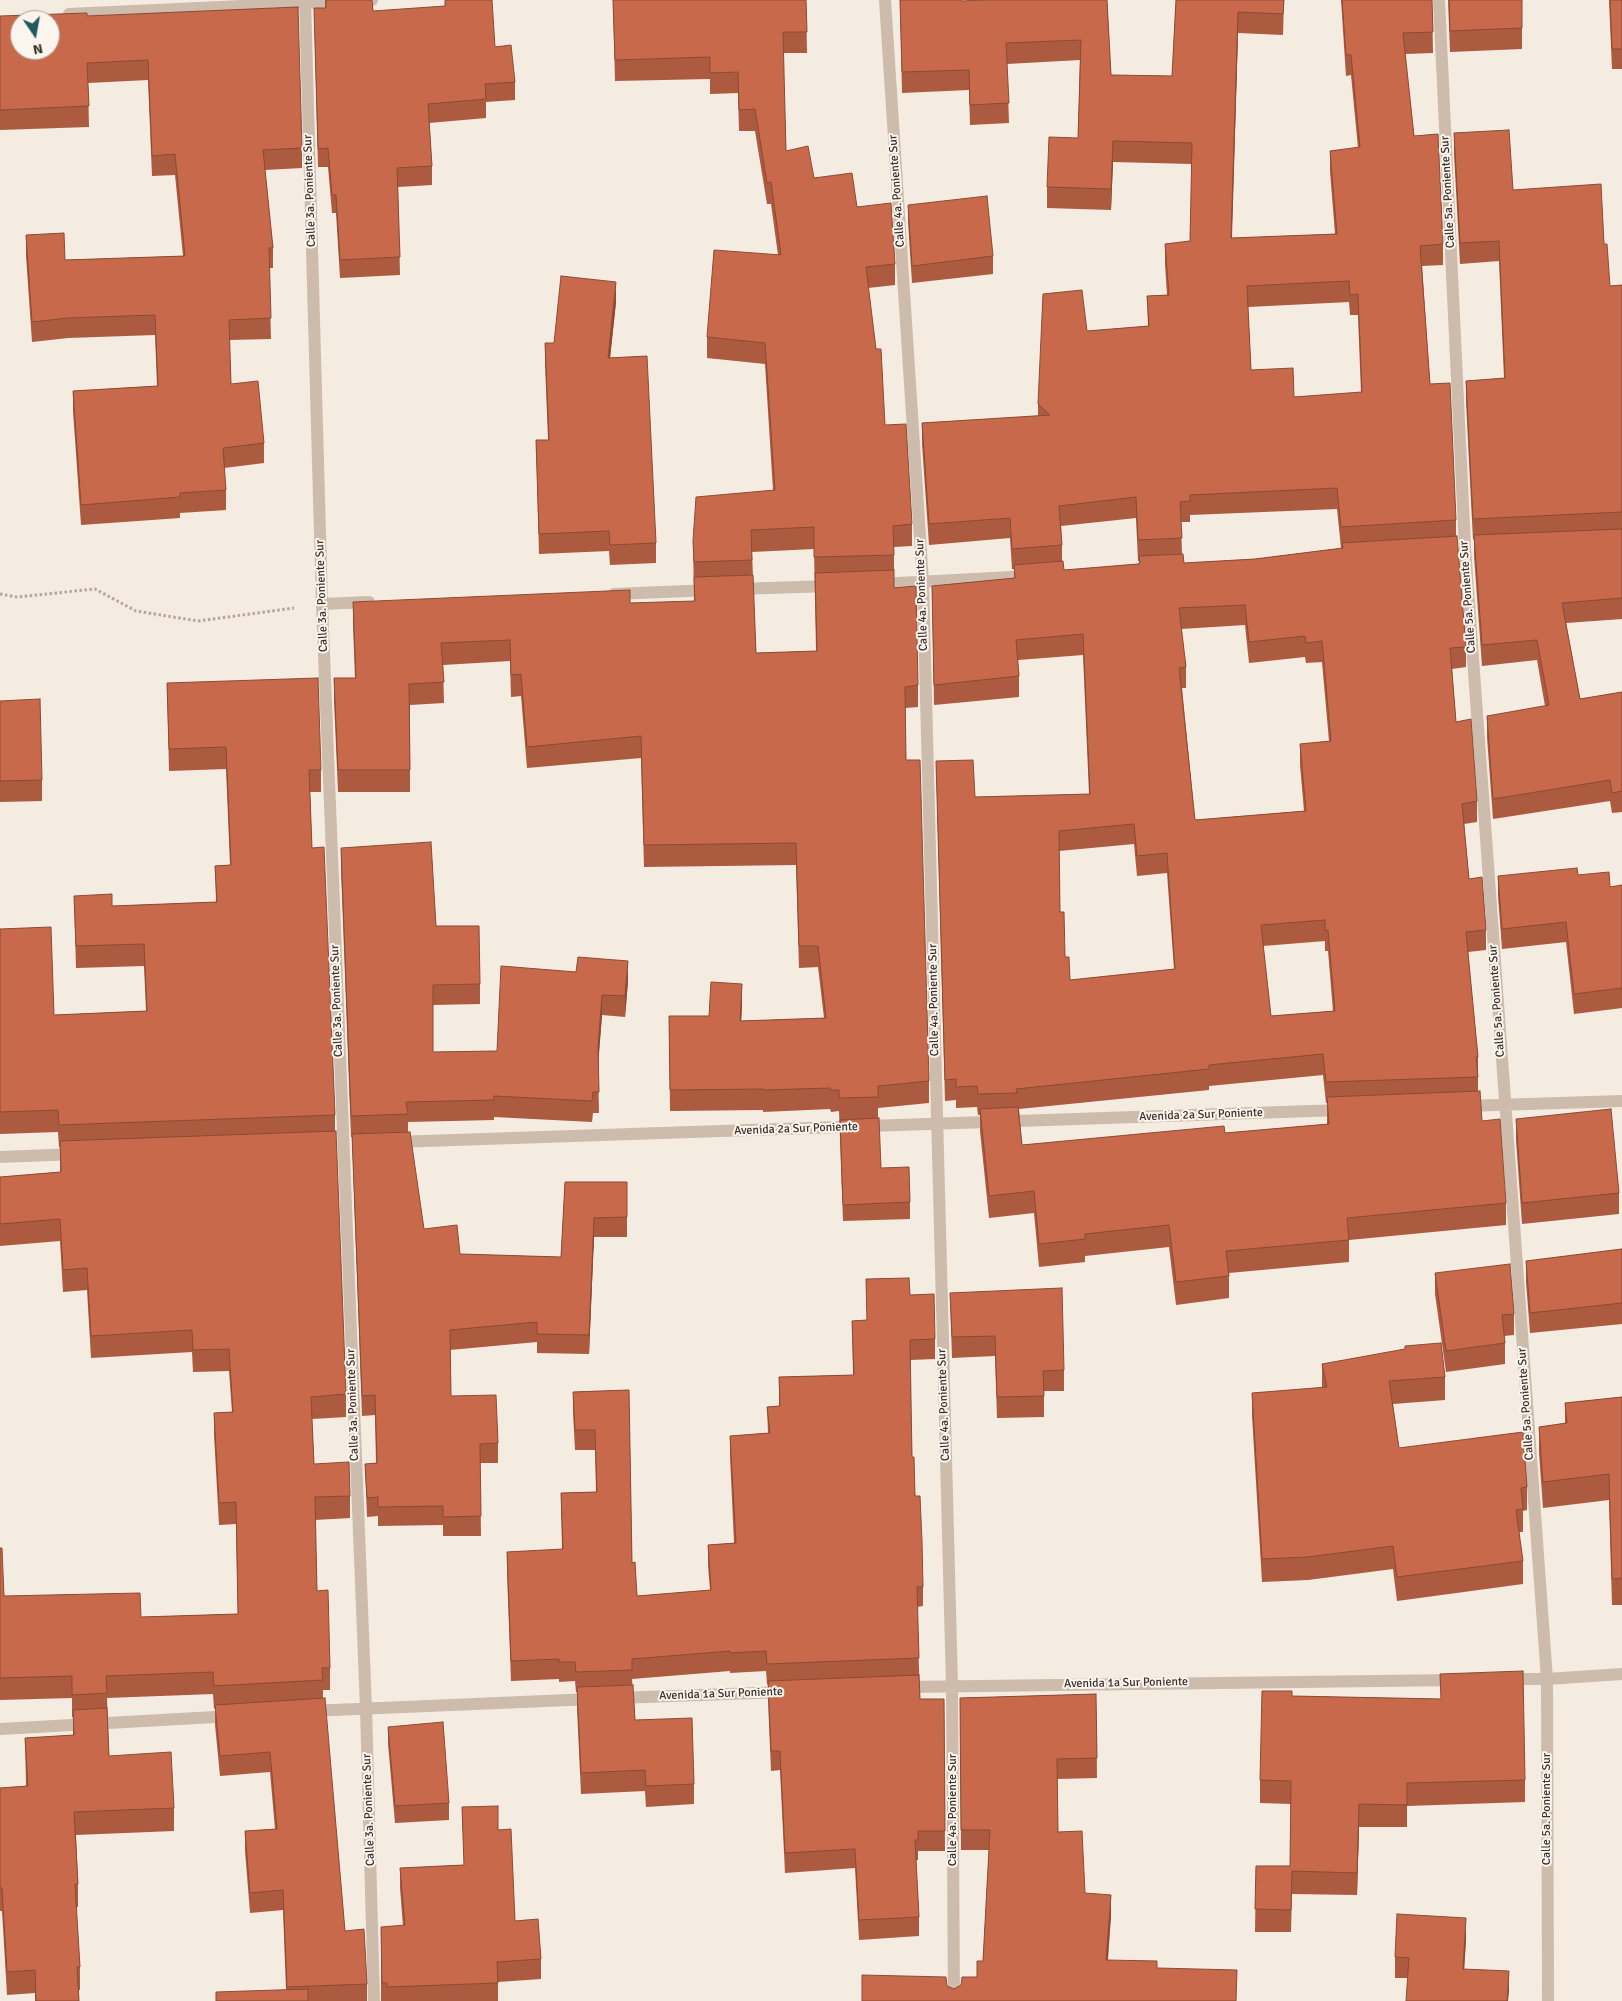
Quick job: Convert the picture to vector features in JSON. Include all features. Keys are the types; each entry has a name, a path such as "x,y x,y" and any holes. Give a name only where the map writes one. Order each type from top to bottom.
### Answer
{"street":[{"path":"60,15 305,1 372,0"},
{"name":"Calle 4a. Poniente Sur","path":"885,0 923,583 952,1685 954,2001"},
{"name":"Calle 5a. Poniente Sur","path":"1439,0 1465,548 1547,1679 1548,2001"},
{"name":"Calle 3a. Poniente Sur","path":"305,1 322,604 366,1708 374,2001"},
{"path":"864,585 1041,575"},
{"path":"598,594 844,586"},
{"path":"322,604 381,602"},
{"path":"1454,1106 1622,1101"},
{"name":"Avenida 2a Sur Poniente","path":"382,1143 1355,1110"},
{"path":"0,1157 88,1154"},
{"path":"1498,1680 1622,1674"},
{"name":"Avenida 1a Sur Poniente","path":"893,1687 1468,1680"},
{"name":"Avenida 1a Sur Poniente","path":"297,1712 793,1691"},
{"path":"0,1729 247,1715"}],"path":[{"path":"0,594 17,597 95,589 136,611 198,621 322,604"}],"building":[{"path":"326,0 372,0 373,11 445,6 445,0 492,0 495,47 511,45 515,82 485,84 486,99 428,104 432,166 397,168 400,257 340,260 336,195 332,195 328,148 318,149 314,8 326,8"},
{"path":"613,0 806,0 807,32 783,32 786,151 808,146 814,178 852,173 857,207 891,203 895,264 866,267 876,349 881,349 885,425 906,424 912,524 893,526 894,555 814,557 814,527 751,530 752,560 694,562 693,541 696,497 775,490 765,343 707,337 714,250 781,255 771,182 767,183 755,109 739,110 738,72 710,73 710,57 615,60"},
{"path":"900,0 1107,0 1111,75 1172,76 1176,0 1284,0 1283,14 1238,12 1231,238 1337,234 1330,151 1360,147 1351,55 1346,55 1342,0 1432,0 1433,32 1403,33 1414,136 1438,134 1443,244 1420,246 1430,384 1450,383 1456,520 1341,527 1337,488 1190,495 1190,501 1180,502 1182,538 1138,540 1136,497 1059,506 1062,545 1012,549 1010,518 929,524 922,423 1050,415 1038,404 1043,294 1082,290 1087,331 1149,326 1147,296 1169,295 1165,244 1190,241 1192,143 1113,141 1111,189 1047,187 1049,137 1078,138 1081,40 1006,43 1009,103 970,105 969,70 902,72","holes":["1349,281 1350,295 1358,294 1362,392 1294,397 1293,368 1251,370 1247,286"]},
{"path":"1449,0 1522,0 1522,28 1450,31"},
{"path":"1610,0 1622,0 1622,49 1612,49"},
{"path":"298,7 302,148 263,150 273,248 269,248 271,318 229,320 231,384 258,381 264,443 223,448 226,490 180,493 180,497 81,505 73,391 158,386 155,315 68,318 32,322 26,235 64,233 65,260 185,256 175,154 152,156 148,60 87,63 89,106 0,110 0,16 10,16 10,60 60,60 60,14 87,13 87,16"},
{"path":"1509,130 1513,190 1601,184 1604,244 1607,244 1610,286 1622,285 1622,512 1473,519 1466,381 1505,378 1499,241 1460,243 1454,133"},
{"path":"987,196 993,256 912,266 908,205"},
{"path":"561,276 616,282 608,358 647,356 656,543 610,545 609,531 539,534 536,440 549,440 545,343 554,343"},
{"path":"1622,529 1622,598 1562,603 1580,699 1622,692 1622,791 1612,793 1610,780 1493,799 1487,716 1549,705 1537,640 1482,645 1474,535"},
{"path":"1457,536 1466,647 1450,648 1456,722 1471,719 1477,801 1462,804 1469,879 1482,877 1486,930 1466,932 1478,1057 1476,1057 1478,1077 1326,1082 1323,1054 1209,1065 1209,1069 1016,1089 1017,1093 978,1094 977,1086 956,1087 956,1079 945,1080 936,761 973,760 975,797 1090,794 1083,634 1016,640 1019,676 934,685 932,586 1015,578 1014,565 1063,561 1064,570 1138,564 1140,563 1139,556 1183,554 1184,563 1255,559 1343,548 1342,543","holes":["1245,605 1249,642 1305,636 1306,643 1322,641 1331,741 1300,744 1306,811 1195,820 1179,668 1186,667 1179,608","1134,824 1137,856 1167,853 1175,969 1070,980 1069,957 1065,957 1064,912 1060,912 1059,831","1325,920 1325,931 1328,930 1335,1011 1271,1016 1261,925"]},
{"path":"894,570 894,588 916,586 918,685 905,687 906,760 920,760 929,1081 878,1086 878,1097 839,1098 839,1090 831,1090 830,1088 670,1090 669,1016 709,1016 711,982 742,984 740,1021 826,1018 818,946 799,946 796,843 644,845 641,736 527,747 521,674 511,675 510,640 441,643 444,682 409,684 410,770 338,770 334,678 356,678 353,602 630,590 630,603 695,601 694,577 753,575 756,653 817,651 815,573"},
{"path":"318,678 321,770 309,770 312,848 324,847 335,1115 59,1125 58,1110 0,1112 0,929 51,927 54,1015 147,1011 144,944 76,946 74,896 112,894 112,906 217,902 215,866 231,865 226,747 169,749 167,683"},
{"path":"40,699 42,780 0,781 0,701"},
{"path":"431,842 436,926 479,926 480,984 433,985 433,1052 497,1051 501,966 576,972 578,957 628,961 625,996 602,995 598,1047 599,1092 593,1092 592,1101 494,1096 494,1100 406,1102 408,1114 351,1116 341,848"},
{"path":"1577,868 1578,875 1609,872 1610,887 1622,885 1622,988 1574,994 1566,922 1502,929 1498,876"},
{"path":"1480,1091 1482,1121 1500,1119 1506,1203 1347,1218 1349,1240 1226,1251 1229,1276 1176,1282 1169,1225 1085,1234 1085,1239 1039,1244 1034,1191 989,1196 980,1109 1018,1107 1022,1145 1224,1126 1225,1133 1329,1124 1327,1097"},
{"path":"1611,1109 1619,1193 1522,1203 1516,1119"},
{"path":"879,1118 881,1168 909,1167 910,1202 843,1205 840,1120"},
{"path":"336,1131 346,1394 311,1397 314,1464 349,1462 350,1496 315,1497 317,1591 328,1590 330,1668 322,1668 323,1680 214,1686 213,1672 106,1676 107,1693 72,1695 72,1676 0,1678 0,1548 2,1548 4,1596 140,1593 141,1617 238,1614 236,1502 219,1503 214,1413 233,1412 229,1349 193,1350 192,1330 91,1336 87,1268 63,1270 60,1219 0,1224 0,1177 61,1172 60,1141"},
{"path":"410,1132 424,1229 457,1225 460,1254 561,1257 565,1182 627,1182 627,1217 594,1218 589,1335 537,1334 537,1322 450,1330 451,1396 496,1395 498,1443 480,1444 481,1516 443,1517 443,1506 378,1507 378,1497 367,1498 365,1464 377,1463 375,1395 362,1396 352,1134"},
{"path":"1622,1249 1622,1303 1530,1313 1526,1261"},
{"path":"1510,1264 1514,1314 1502,1315 1505,1343 1446,1351 1435,1273"},
{"path":"909,1278 910,1295 934,1294 935,1339 910,1340 912,1457 914,1457 915,1496 920,1496 922,1541 923,1587 917,1587 919,1658 767,1664 766,1651 730,1653 730,1651 632,1659 632,1670 576,1672 575,1662 559,1662 559,1659 511,1661 507,1552 563,1549 561,1493 597,1492 595,1430 575,1430 573,1392 629,1390 632,1563 635,1562 637,1596 711,1590 708,1545 736,1543 730,1436 770,1433 767,1407 780,1406 779,1377 854,1375 852,1321 867,1320 866,1279"},
{"path":"1062,1288 1064,1370 1043,1371 1044,1396 997,1397 995,1336 952,1337 950,1293"},
{"path":"1441,1343 1445,1377 1389,1381 1399,1448 1523,1432 1527,1487 1521,1488 1523,1509 1516,1510 1523,1561 1397,1577 1393,1546 1308,1557 1262,1559 1252,1393 1327,1387 1322,1364 1405,1349 1405,1346"},
{"path":"1622,1397 1622,1578 1612,1579 1609,1474 1543,1482 1539,1427 1567,1423 1565,1403"},
{"path":"1523,1671 1525,1780 1407,1783 1407,1805 1359,1804 1357,1873 1292,1871 1291,1910 1255,1909 1256,1866 1290,1866 1291,1781 1260,1780 1262,1691 1292,1691 1292,1696 1441,1699 1440,1674"},
{"path":"919,1675 920,1699 944,1699 945,1831 918,1831 918,1840 915,1840 919,1917 859,1920 855,1849 785,1853 780,1751 771,1751 768,1681"},
{"path":"633,1685 635,1720 692,1718 694,1784 646,1786 645,1770 581,1773 577,1687"},
{"path":"1096,1694 1097,1758 1057,1759 1058,1832 1082,1831 1085,1893 1111,1895 1106,1960 1157,1961 1157,1968 1237,1970 1236,2001 862,2001 862,1975 946,1977 947,1986 954,1989 961,1985 962,1977 977,1977 977,1961 983,1961 990,1830 961,1830 960,1698"},
{"path":"325,1698 345,1931 364,1929 367,1984 287,1987 283,1890 250,1893 245,1831 277,1829 270,1752 220,1756 215,1705"},
{"path":"107,1708 109,1756 171,1752 174,1808 74,1812 78,1884 75,1884 80,1967 77,1967 79,2001 36,2001 35,1970 7,1972 2,1888 0,1888 0,1788 28,1786 25,1738 74,1735 73,1710"},
{"path":"443,1722 449,1803 395,1806 388,1727"},
{"path":"498,1806 498,1830 511,1829 515,1921 538,1919 541,1959 497,1962 498,1983 387,1987 387,1983 382,1983 381,1927 405,1925 400,1868 464,1865 462,1807"},
{"path":"1397,1914 1466,1918 1463,1969 1509,1971 1507,2001 1406,2001 1409,1958 1395,1957"},
{"path":"308,1989 308,2001 216,2001 216,1992"}]}
